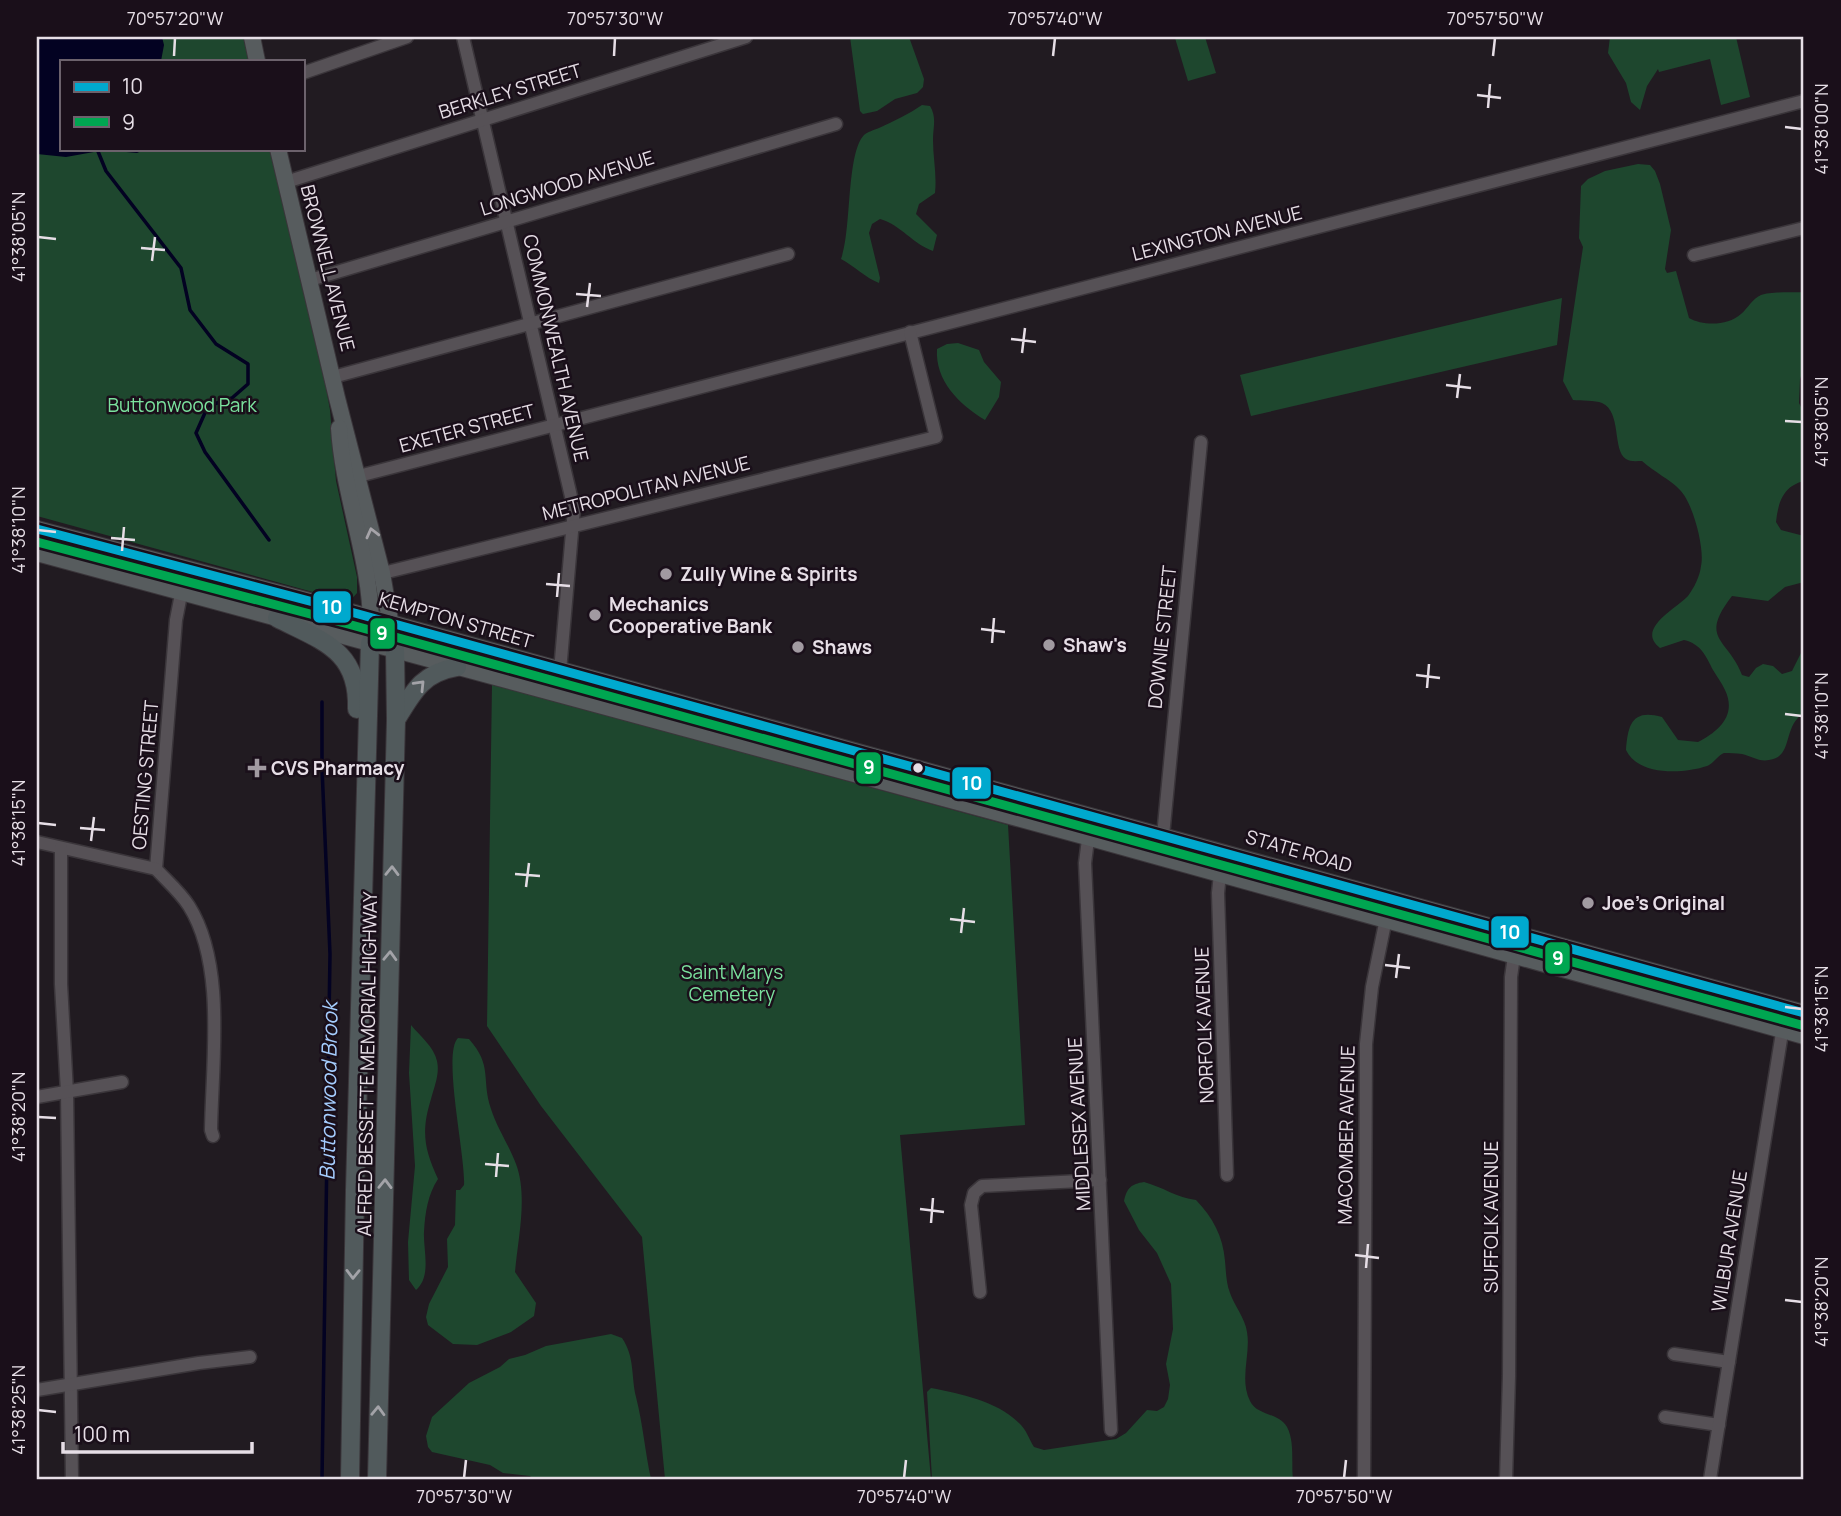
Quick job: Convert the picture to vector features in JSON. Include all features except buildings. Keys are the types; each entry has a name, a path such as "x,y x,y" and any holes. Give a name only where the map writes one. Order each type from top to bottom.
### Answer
{"highway":[{"path":"277,618 339,651 355,679 356,769 365,850"},
{"name":"ALFRED BESSETTE MEMORIAL HIGHWAY","path":"350,1479 370,643"},
{"name":"ALFRED BESSETTE MEMORIAL HIGHWAY","path":"377,1479 396,720 395,650"},
{"path":"396,720 419,684 439,672 457,667"}],"main road":[{"path":"251,37 257,60"},
{"name":"BROWNELL AVENUE","path":"278,150 337,398 366,578 371,618 370,643"},
{"name":"BROWNELL AVENUE","path":"351,478 382,573 395,650"},
{"name":"KEMPTON STREET","path":"37,529 782,731"},
{"path":"37,553 1087,837 1804,1037"},
{"path":"776,753 782,731"},
{"name":"STATE ROAD","path":"782,731 1804,1013"}],"street":[{"path":"304,73 407,37"},
{"name":"COMMONWEALTH AVENUE","path":"463,37 574,509 560,671"},
{"name":"BERKLEY STREET","path":"286,182 746,37"},
{"name":"LEXINGTON AVENUE","path":"639,402 1804,101"},
{"name":"LONGWOOD AVENUE","path":"310,280 836,124"},
{"path":"1694,255 1804,228"},
{"path":"333,377 788,254"},
{"name":"METROPOLITAN AVENUE","path":"366,578 936,437 910,332"},
{"name":"EXETER STREET","path":"351,478 639,402"},
{"name":"DOWNIE STREET","path":"1163,836 1201,442"},
{"name":"OESTING STREET","path":"186,569 180,592 156,869 189,905 208,955 213,1015 213,1136"},
{"name":"MIDDLESEX AVENUE","path":"1091,816 1086,863 1111,1430"},
{"path":"37,842 156,869"},
{"path":"61,848 61,984 67,1092 72,1479"},
{"name":"NORFOLK AVENUE","path":"1220,874 1218,893 1227,1175"},
{"name":"MACOMBER AVENUE","path":"1364,1479 1366,1044 1369,1007 1390,899"},
{"name":"SUFFOLK AVENUE","path":"1506,1479 1511,977 1514,956"},
{"name":"WILBUR AVENUE","path":"1710,1479 1786,1008"},
{"path":"37,1097 122,1082"},
{"path":"980,1292 971,1205 974,1193 982,1186 1100,1180"},
{"path":"1674,1354 1729,1362"},
{"path":"37,1390 250,1357"},
{"path":"1665,1417 1719,1425"}],"green space":[{"name":"Buttonwood Park","path":"37,37 243,37 249,60 60,60 60,150 270,150 325,382 336,481 357,577 357,593 349,602 37,516"},
{"path":"850,37 909,37 924,79 923,87 917,93 895,99 877,111 863,114 860,111"},
{"path":"1205,37 1216,73 1188,81 1175,38"},
{"path":"1610,37 1736,37 1750,97 1721,105 1710,59 1659,72 1658,69 1647,86 1640,110 1631,102 1626,83 1608,53"},
{"path":"922,105 930,106 933,115 935,193 919,204 916,214 937,235 933,251 887,222 880,219 872,224 869,233 879,283 841,259 847,230 854,158 865,134"},
{"path":"1638,164 1650,165 1660,184 1671,230 1665,269 1667,273 1676,271 1689,318 1708,323 1723,323 1736,318 1761,295 1804,292 1804,368 1800,379 1799,403 1804,413 1804,481 1786,491 1778,508 1776,522 1781,530 1804,536 1804,582 1785,587 1768,601 1732,596 1717,622 1719,638 1742,675 1749,677 1763,664 1773,666 1782,674 1792,671 1804,647 1804,713 1793,725 1782,753 1769,760 1724,753 1707,766 1697,769 1662,771 1640,765 1626,750 1628,732 1638,717 1662,717 1678,740 1698,742 1719,727 1729,707 1724,687 1699,648 1684,640 1660,648 1652,634 1660,619 1688,596 1699,574 1702,558 1697,526 1685,496 1642,461 1626,459 1619,448 1615,422 1608,408 1599,402 1573,400 1563,381 1583,247 1579,238 1581,186 1588,179 1605,171"},
{"path":"1562,298 1557,345 1251,416 1240,375"},
{"path":"958,343 979,350 984,362 1001,382 999,397 985,420 958,399 940,371 937,349"},
{"name":"Saint Marys Cemetery","path":"492,684 1008,825 1025,1125 900,1135 931,1479 665,1479 642,1237 541,1106 487,1026"},
{"path":"411,1025 433,1051 438,1066 425,1130 427,1149 438,1179 426,1211 424,1278 416,1290 409,1280 408,1242 415,1166 409,1073"},
{"path":"458,1038 469,1039 481,1057 491,1109 520,1176 522,1203 515,1272 536,1303 534,1316 511,1332 477,1345 453,1344 428,1325 426,1317 429,1304 448,1267 447,1239 455,1225 456,1190 460,1190 464,1185 452,1064"},
{"path":"1144,1182 1196,1200 1216,1228 1224,1252 1229,1289 1247,1332 1247,1393 1253,1406 1283,1422 1287,1427 1292,1446 1293,1479 932,1479 927,1392 931,1388 966,1396 1000,1409 1021,1425 1034,1447 1044,1450 1116,1439 1126,1433 1147,1410 1157,1411 1164,1407 1170,1385 1166,1364 1173,1329 1171,1284 1157,1253 1139,1230 1124,1201 1130,1187"},
{"path":"611,1334 622,1338 629,1352 651,1479 533,1479 530,1476 503,1473 490,1465 432,1452 428,1447 426,1436 432,1417 469,1383 500,1367 509,1359 546,1346"}],"water":[{"path":"37,37 162,37 164,45 161,60 60,60 60,150 105,150 66,157 37,154"},
{"path":"105,150 144,150 137,153"}],"waterway":[{"name":"Buttonwood Brook","path":"97,150 106,171 181,268 190,310 216,344 248,364 248,384 232,398 208,406 196,433 205,452 269,540"},
{"name":"Buttonwood Brook","path":"322,702 330,954 322,1479"}],"transit line":[{"name":"10","path":"37,529 351,612 1804,1013"},
{"name":"9","path":"37,542 348,624 1801,1025"}],"place":[{"name":"Zully Wine & Spirits","path":"666,574"},
{"name":"Mechanics Cooperative Bank","path":"595,615"},
{"name":"Shaw's","path":"1049,645"},
{"name":"Shaws","path":"798,647"},
{"name":"CVS Pharmacy","path":"257,768"},
{"name":"Joe's Original","path":"1588,903"}]}
